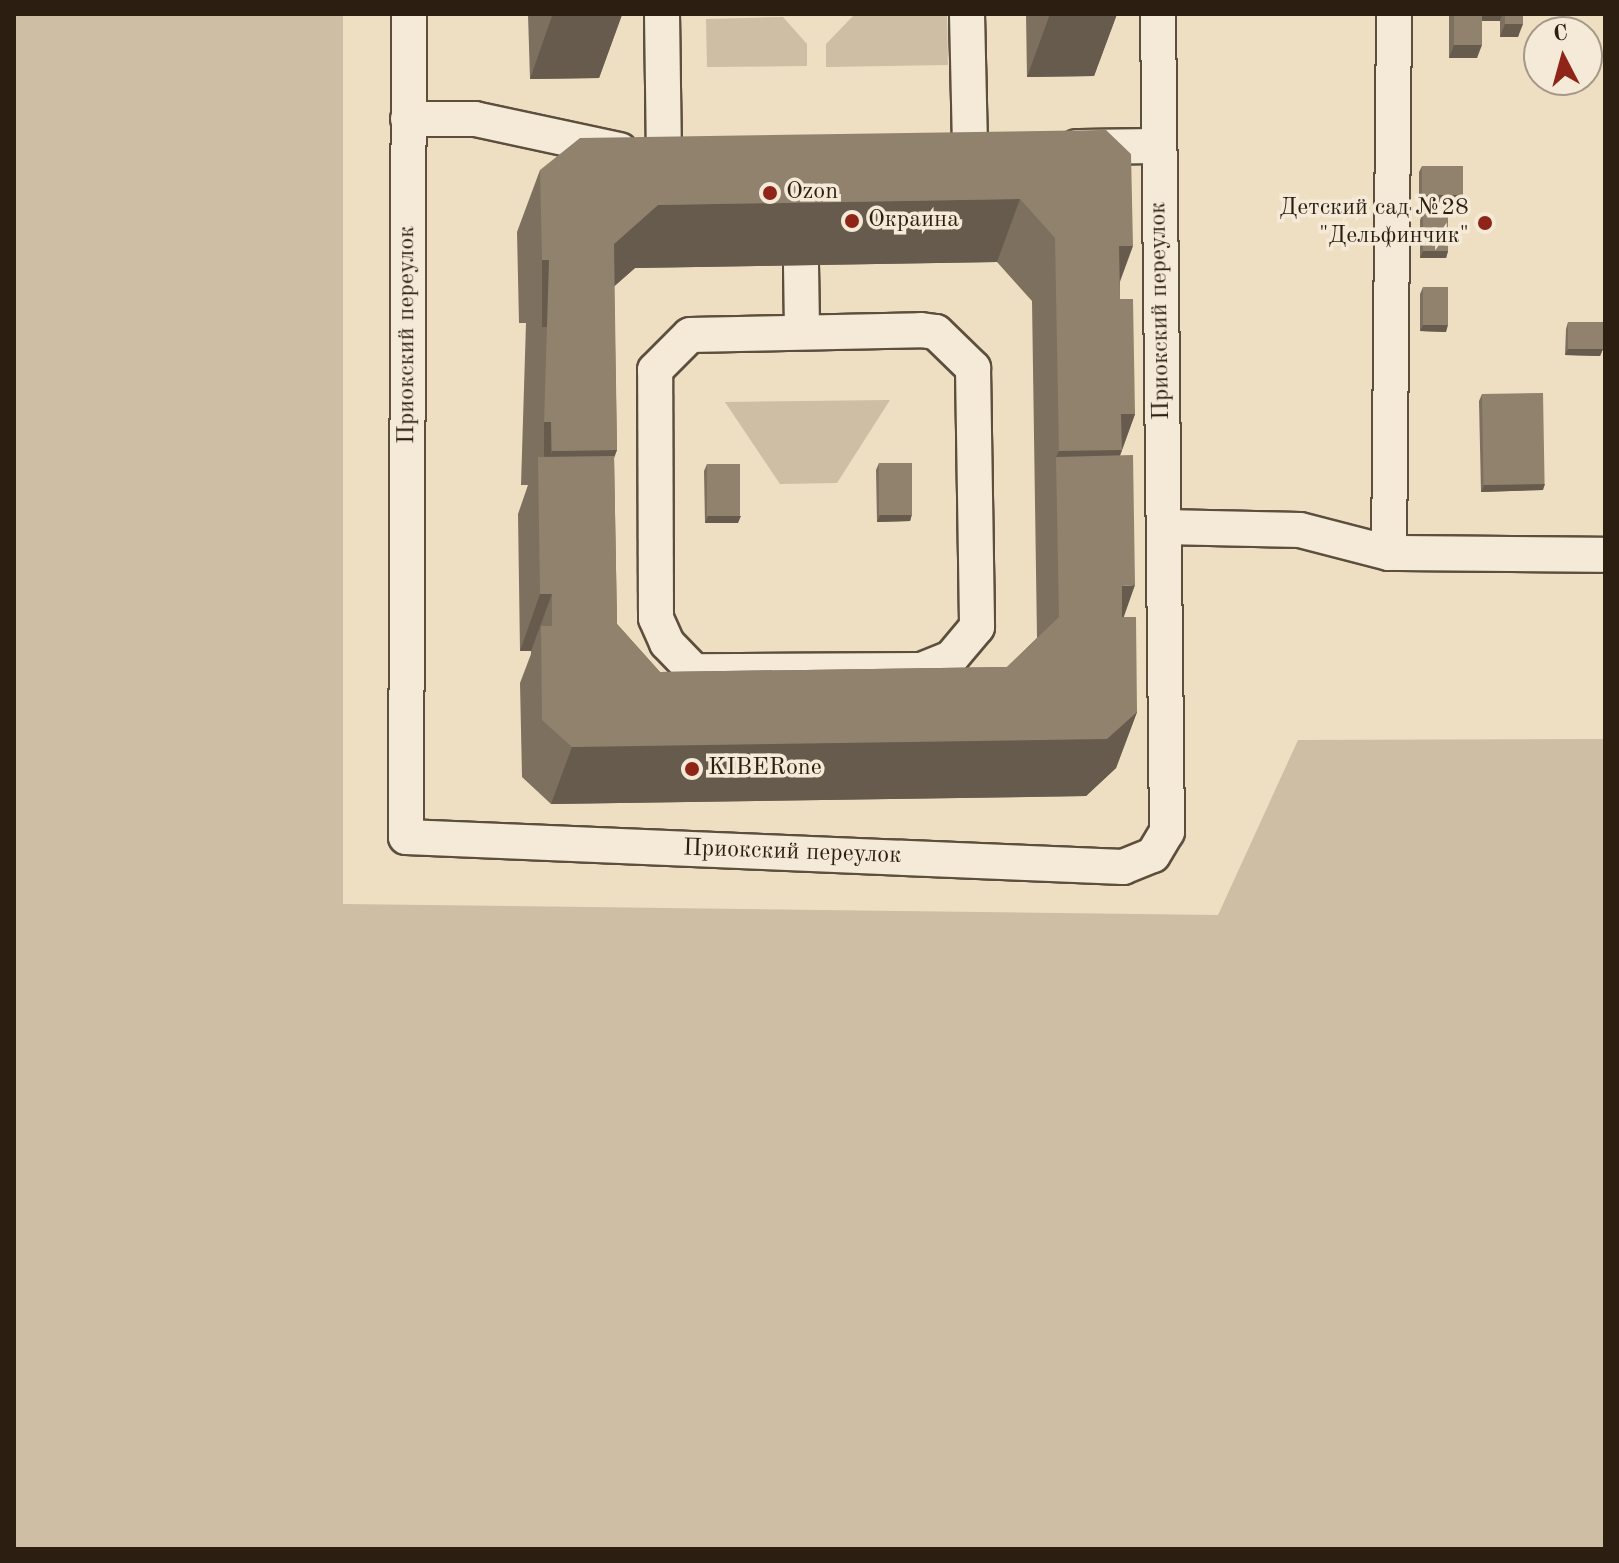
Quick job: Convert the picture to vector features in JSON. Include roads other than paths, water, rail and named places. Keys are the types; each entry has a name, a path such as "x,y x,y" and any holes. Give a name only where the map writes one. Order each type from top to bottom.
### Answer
{"street":[{"name":"Приокский переулок","path":"409,14 406,837 1123,867 1153,855 1167,832 1158,14"},
{"path":"408,119 475,119 626,152 679,151 662,14"},
{"path":"967,14 970,148"},
{"path":"1389,553 1394,14"},
{"path":"1049,147 1159,146"},
{"path":"801,265 802,332"},
{"path":"802,332 936,332 973,368 979,613 968,640 937,667 714,674 684,663 659,632 655,370 690,335 802,332"},
{"path":"1164,527 1300,530 1389,553 1605,555"}],"place":[{"name":"Ozon","path":"770,193"},
{"name":"Окраина","path":"852,221"},
{"name":"Детский сад №28 \"Дельфинчик\"","path":"1485,223"},
{"name":"KIBERone","path":"692,769"}]}
